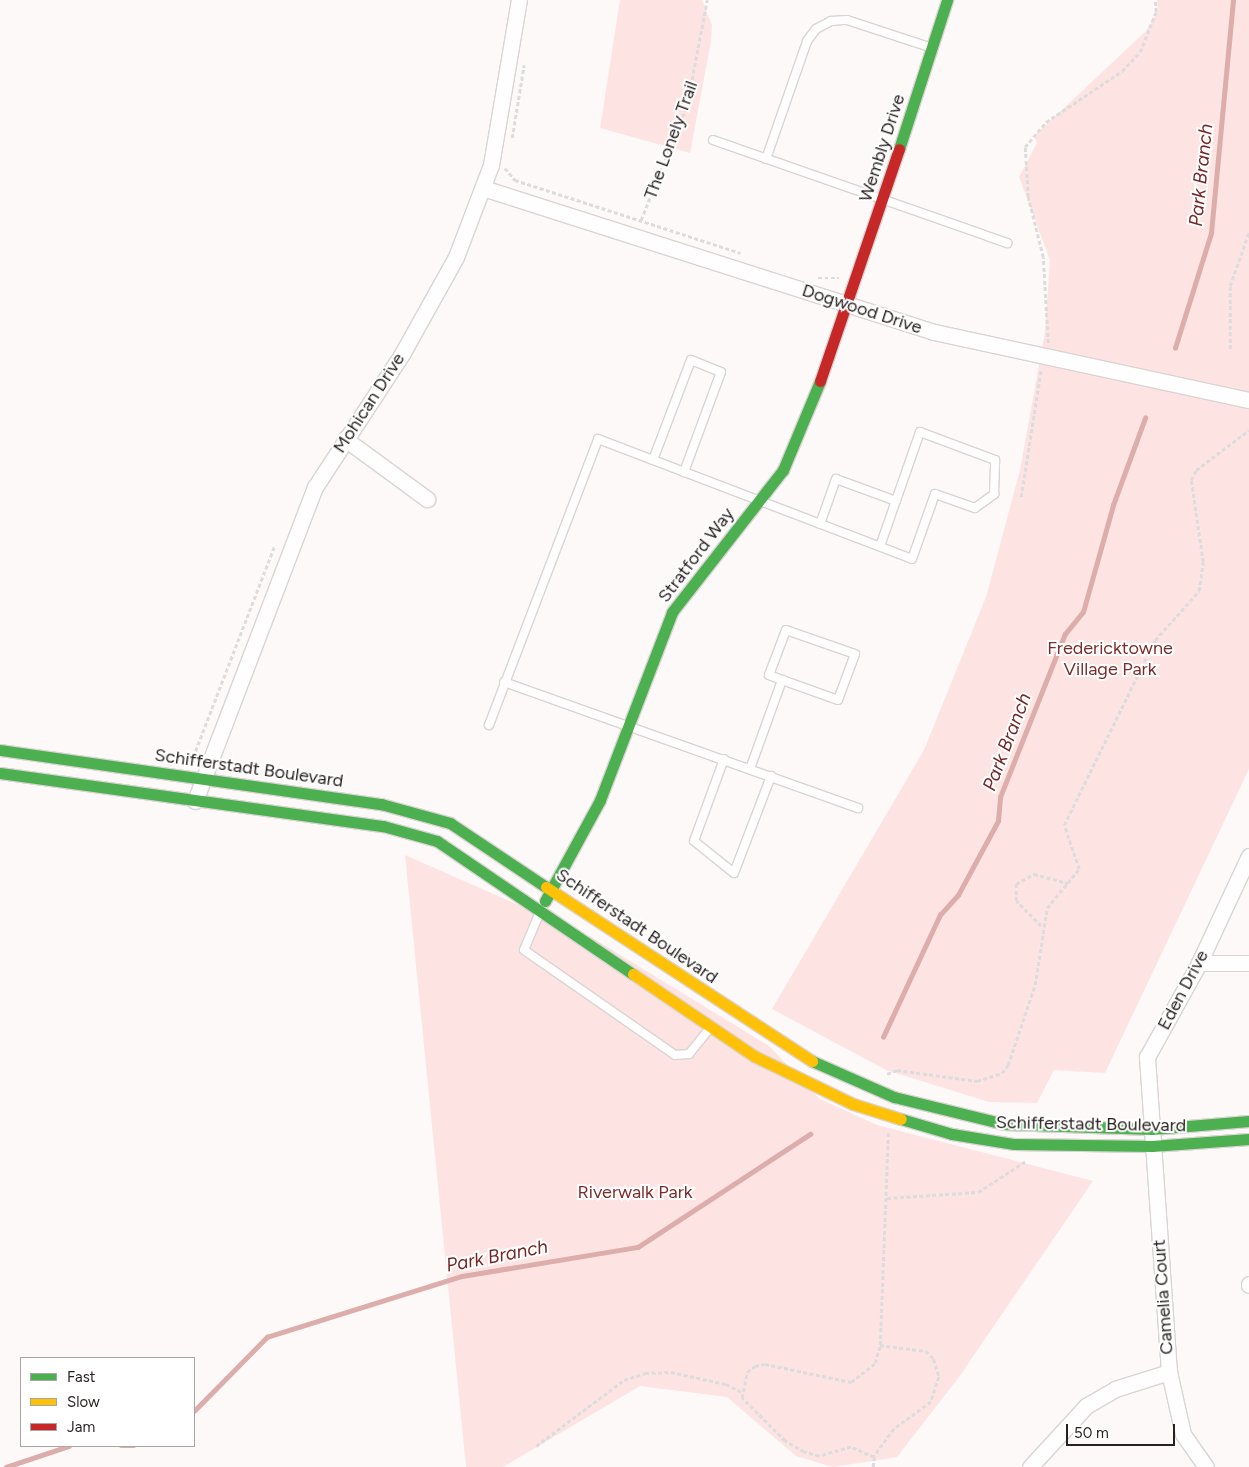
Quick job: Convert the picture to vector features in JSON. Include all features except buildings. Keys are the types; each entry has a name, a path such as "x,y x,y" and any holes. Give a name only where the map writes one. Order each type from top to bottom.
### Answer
{"main road":[{"name":"Wembly Drive","path":"849,306 947,0"},
{"name":"Stratford Way","path":"540,912 600,800 631,725 672,612 783,470 800,433 849,306"},
{"name":"Schifferstadt Boulevard","path":"0,750 381,804 428,815 450,823 756,1028 825,1068 894,1097 1004,1124 1152,1129 1249,1121"},
{"name":"Schifferstadt Boulevard","path":"0,773 383,826 437,842 754,1056 853,1104 952,1134 1014,1144 1152,1146 1249,1139"}],"street":[{"name":"Mohican Drive","path":"195,801 202,778 300,521 345,439 436,297 483,188 502,119 519,0"},
{"name":"Dogwood Drive","path":"483,188 849,306 1044,358 1249,400"},
{"path":"345,439 428,499"},
{"name":"Eden Drive","path":"1152,1129 1147,1057 1199,963 1249,856"},
{"path":"1199,963 1249,963"},
{"name":"Camelia Court","path":"1152,1129 1169,1372 1183,1434 1202,1464"},
{"path":"1030,1467 1086,1406 1115,1389 1169,1372"}],"lane":[{"path":"766,160 808,41 816,29 830,21 847,20 932,48"},
{"path":"713,140 1007,243"},
{"path":"653,460 692,360 721,372 684,472"},
{"path":"489,725 598,439 912,559 934,494 975,508 994,494 995,460 920,432 880,546"},
{"path":"820,524 836,480 896,502"},
{"path":"786,630 855,654 838,700 782,680 769,675 786,630"},
{"path":"750,768 782,680"},
{"path":"504,682 631,725 858,808"},
{"path":"724,759 694,841 734,873 771,776"},
{"path":"540,912 524,950 675,1055 689,1054 711,1026"}],"path":[{"name":"The Lonely Trail","path":"641,220 687,105 707,0"},
{"path":"1021,498 1048,342 1043,257 1028,196 1026,147 1046,122 1122,71 1140,52 1156,12 1155,0"},
{"path":"510,146 525,60"},
{"path":"506,161 506,172 515,180 743,254"},
{"path":"1230,349 1230,286 1249,232"},
{"path":"815,278 829,280 841,276"},
{"path":"887,1074 897,1070 977,1081 1002,1073 1035,985 1041,926 1047,908 1079,870 1079,861 1068,844 1064,825 1155,640 1199,591 1203,562 1191,480 1196,470 1249,430"},
{"path":"193,757 278,540"},
{"path":"1041,926 1016,901 1016,884 1034,874 1068,883"},
{"path":"874,1457 851,1447 819,1456 804,1452 748,1407 742,1392 747,1372 765,1364 851,1382 875,1363 880,1346 887,1198 888,1128"},
{"path":"887,1198 978,1192 1030,1158"},
{"path":"873,1467 874,1457 894,1429 932,1402 940,1377 926,1351 880,1346"},
{"path":"536,1446 624,1380 645,1373 671,1372 726,1384 742,1392"}],"green space":[{"path":"620,0 702,0 712,25 711,41 690,153 600,128"},
{"name":"Fredericktowne Village Park","path":"1157,0 1249,0 1249,769 1105,1073 1054,1070 1037,1103 989,1102 886,1070 772,1009 924,750 986,597 1020,470 1045,332 1050,260 1019,177 1037,143 1034,136 1146,31 1158,11"},
{"name":"Riverwalk Park","path":"405,855 591,937 769,1046 820,1099 877,1125 1093,1181 959,1377 897,1457 833,1467 796,1456 727,1397 640,1386 503,1467 466,1467"}],"waterway":[{"name":"Park Branch","path":"1175,348 1211,233 1233,0"},
{"name":"Park Branch","path":"883,1037 940,915 958,895 998,821 1000,797 1065,634 1083,612 1113,505 1145,418"},
{"name":"Park Branch","path":"195,1410 267,1337 462,1276 638,1247 810,1134"},
{"name":"Park Branch","path":"6,1467 66,1447"}],"traffic: fast":[{"path":"899,149 947,0"},
{"path":"545,901 600,800 672,612 783,470 820,381"},
{"path":"0,750 381,804 450,823 546,887"},
{"path":"0,773 383,826 437,841 633,974"},
{"path":"812,1061 894,1097 1004,1124 1152,1129 1249,1121"},
{"path":"901,1119 952,1134 1014,1144 1152,1146 1249,1139"}],"traffic: slow":[{"path":"546,887 812,1061"},
{"path":"633,974 754,1056 853,1104 901,1119"}],"traffic: jam":[{"path":"820,381 899,149"}]}
